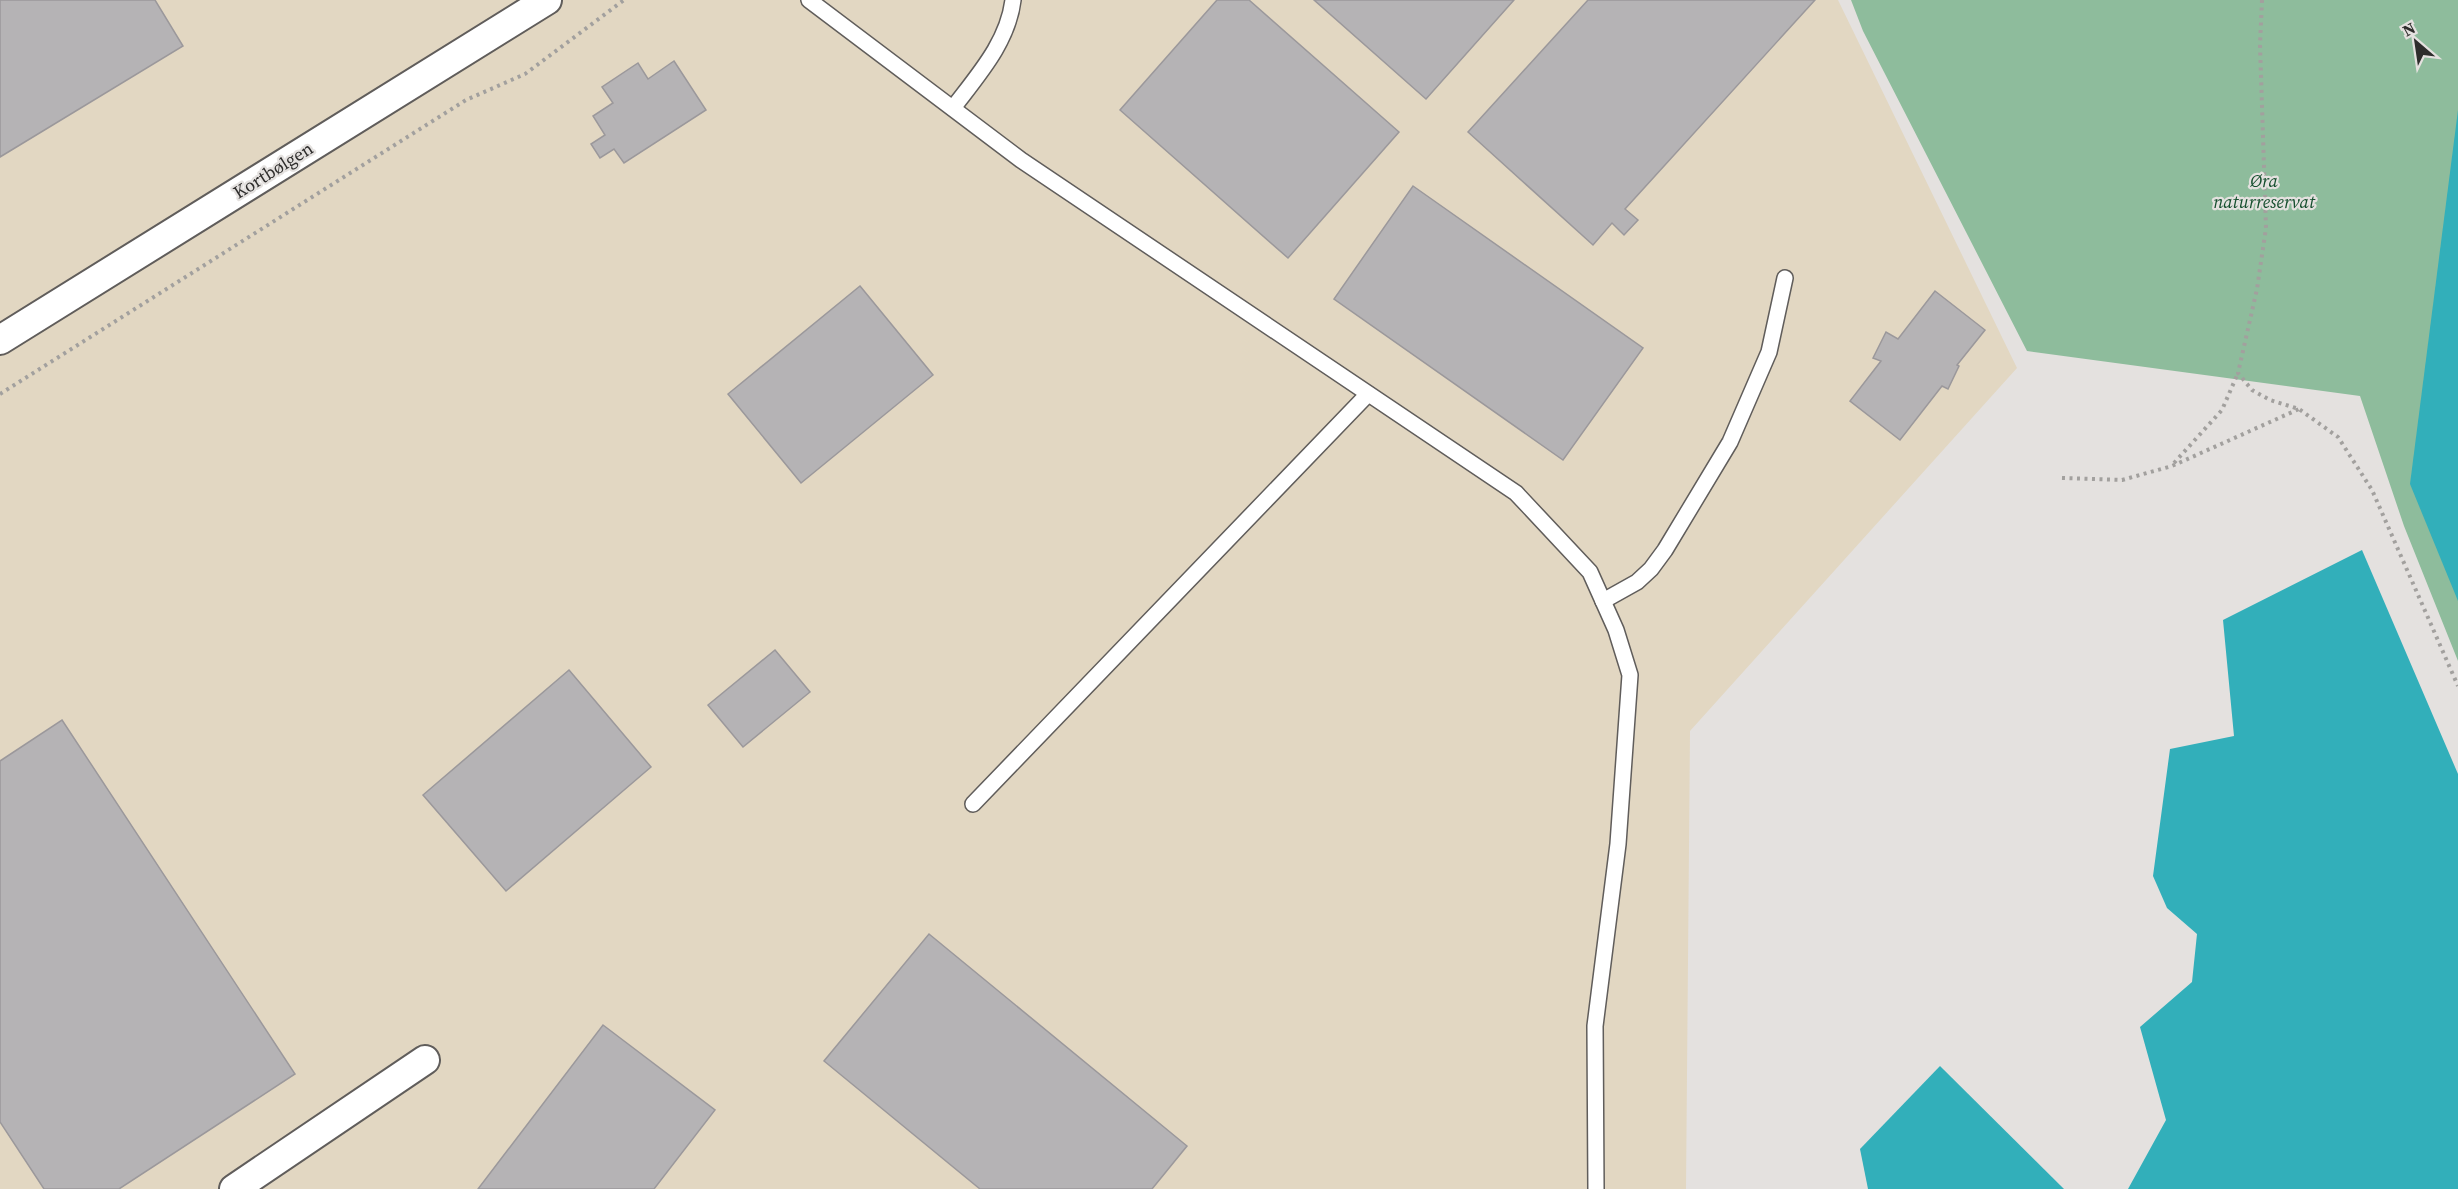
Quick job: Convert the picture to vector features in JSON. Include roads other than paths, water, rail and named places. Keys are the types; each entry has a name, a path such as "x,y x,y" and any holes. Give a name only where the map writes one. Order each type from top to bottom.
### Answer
{"street":[{"name":"Kortbølgen","path":"0,340 547,0"},
{"path":"234,1189 425,1060"}],"lane":[{"path":"809,0 1021,160 1516,493 1590,572 1616,630 1630,675 1618,844 1595,1026 1596,1189"},
{"path":"953,108 994,54 1011,18 1013,0"},
{"path":"1603,601 1637,582 1651,569 1665,550 1730,442 1769,352 1785,278"},
{"path":"973,804 1368,394"}],"water":[{"path":"2458,110 2458,601 2410,484"},
{"path":"2362,550 2458,774 2458,1189 2128,1189 2166,1120 2140,1027 2192,982 2197,934 2167,908 2153,876 2170,749 2234,736 2223,620"},
{"path":"1940,1066 2064,1189 1868,1189 1860,1149"}],"park label":[{"name":"Øra naturreservat","path":"2264,190"}]}
